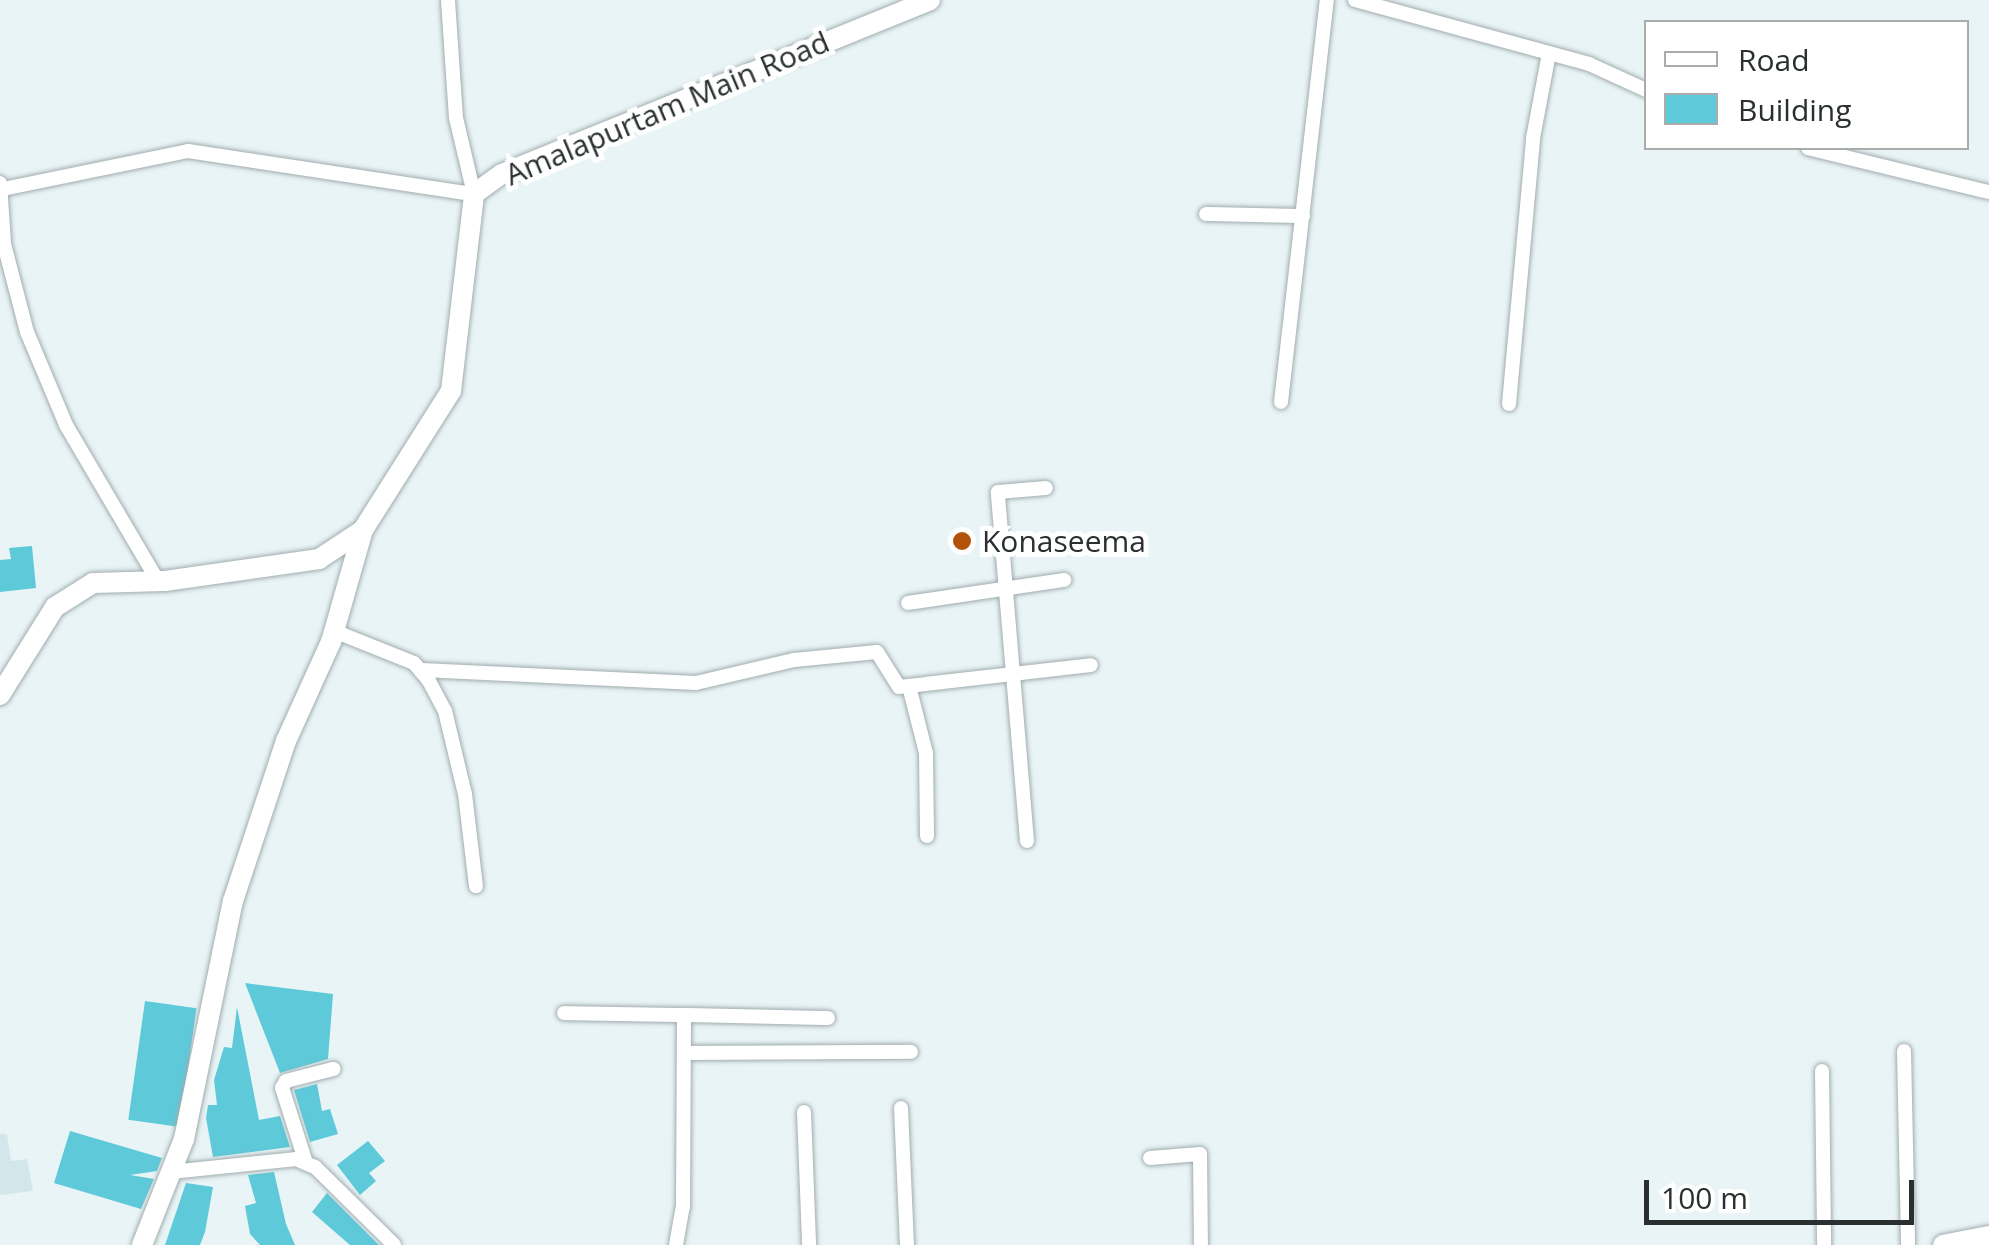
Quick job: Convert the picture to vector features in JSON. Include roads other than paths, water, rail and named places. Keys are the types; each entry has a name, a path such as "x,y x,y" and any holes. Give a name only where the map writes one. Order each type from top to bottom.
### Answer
{"street":[{"path":"158,581 66,426 27,332 4,244 2,186 188,150 474,194 456,118 448,0"},
{"name":"Amalapurtam Main Road","path":"0,695 55,606 93,583 158,581 319,559 363,530 451,391 474,194 502,174 930,0"},
{"path":"1281,402 1327,0"},
{"path":"1355,0 1549,53 1644,89"},
{"path":"1510,404 1534,138 1549,53"},
{"path":"1816,150 1989,192"},
{"path":"1206,214 1302,216"},
{"path":"1028,841 998,492 1046,488"},
{"path":"142,1245 184,1139 232,900 286,741 334,630 363,530"},
{"path":"908,602 1006,584 1064,580"},
{"path":"334,630 422,670 696,683 794,660 877,652 887,676 908,686 1090,665"},
{"path":"422,670 444,711 459,768 476,886"},
{"path":"908,686 926,753 927,836"},
{"path":"564,1013 828,1018"},
{"path":"676,1245 683,1206 684,1015"},
{"path":"1904,1051 1908,1245"},
{"path":"685,1053 911,1052"},
{"path":"333,1069 286,1081 282,1088 306,1163 394,1245"},
{"path":"1822,1071 1824,1245"},
{"path":"901,1108 907,1245"},
{"path":"804,1112 809,1245"},
{"path":"1150,1158 1200,1154 1201,1245"},
{"path":"171,1172 306,1163"},
{"path":"1943,1245 1989,1236"}],"place":[{"name":"Konaseema","path":"962,541"}]}
